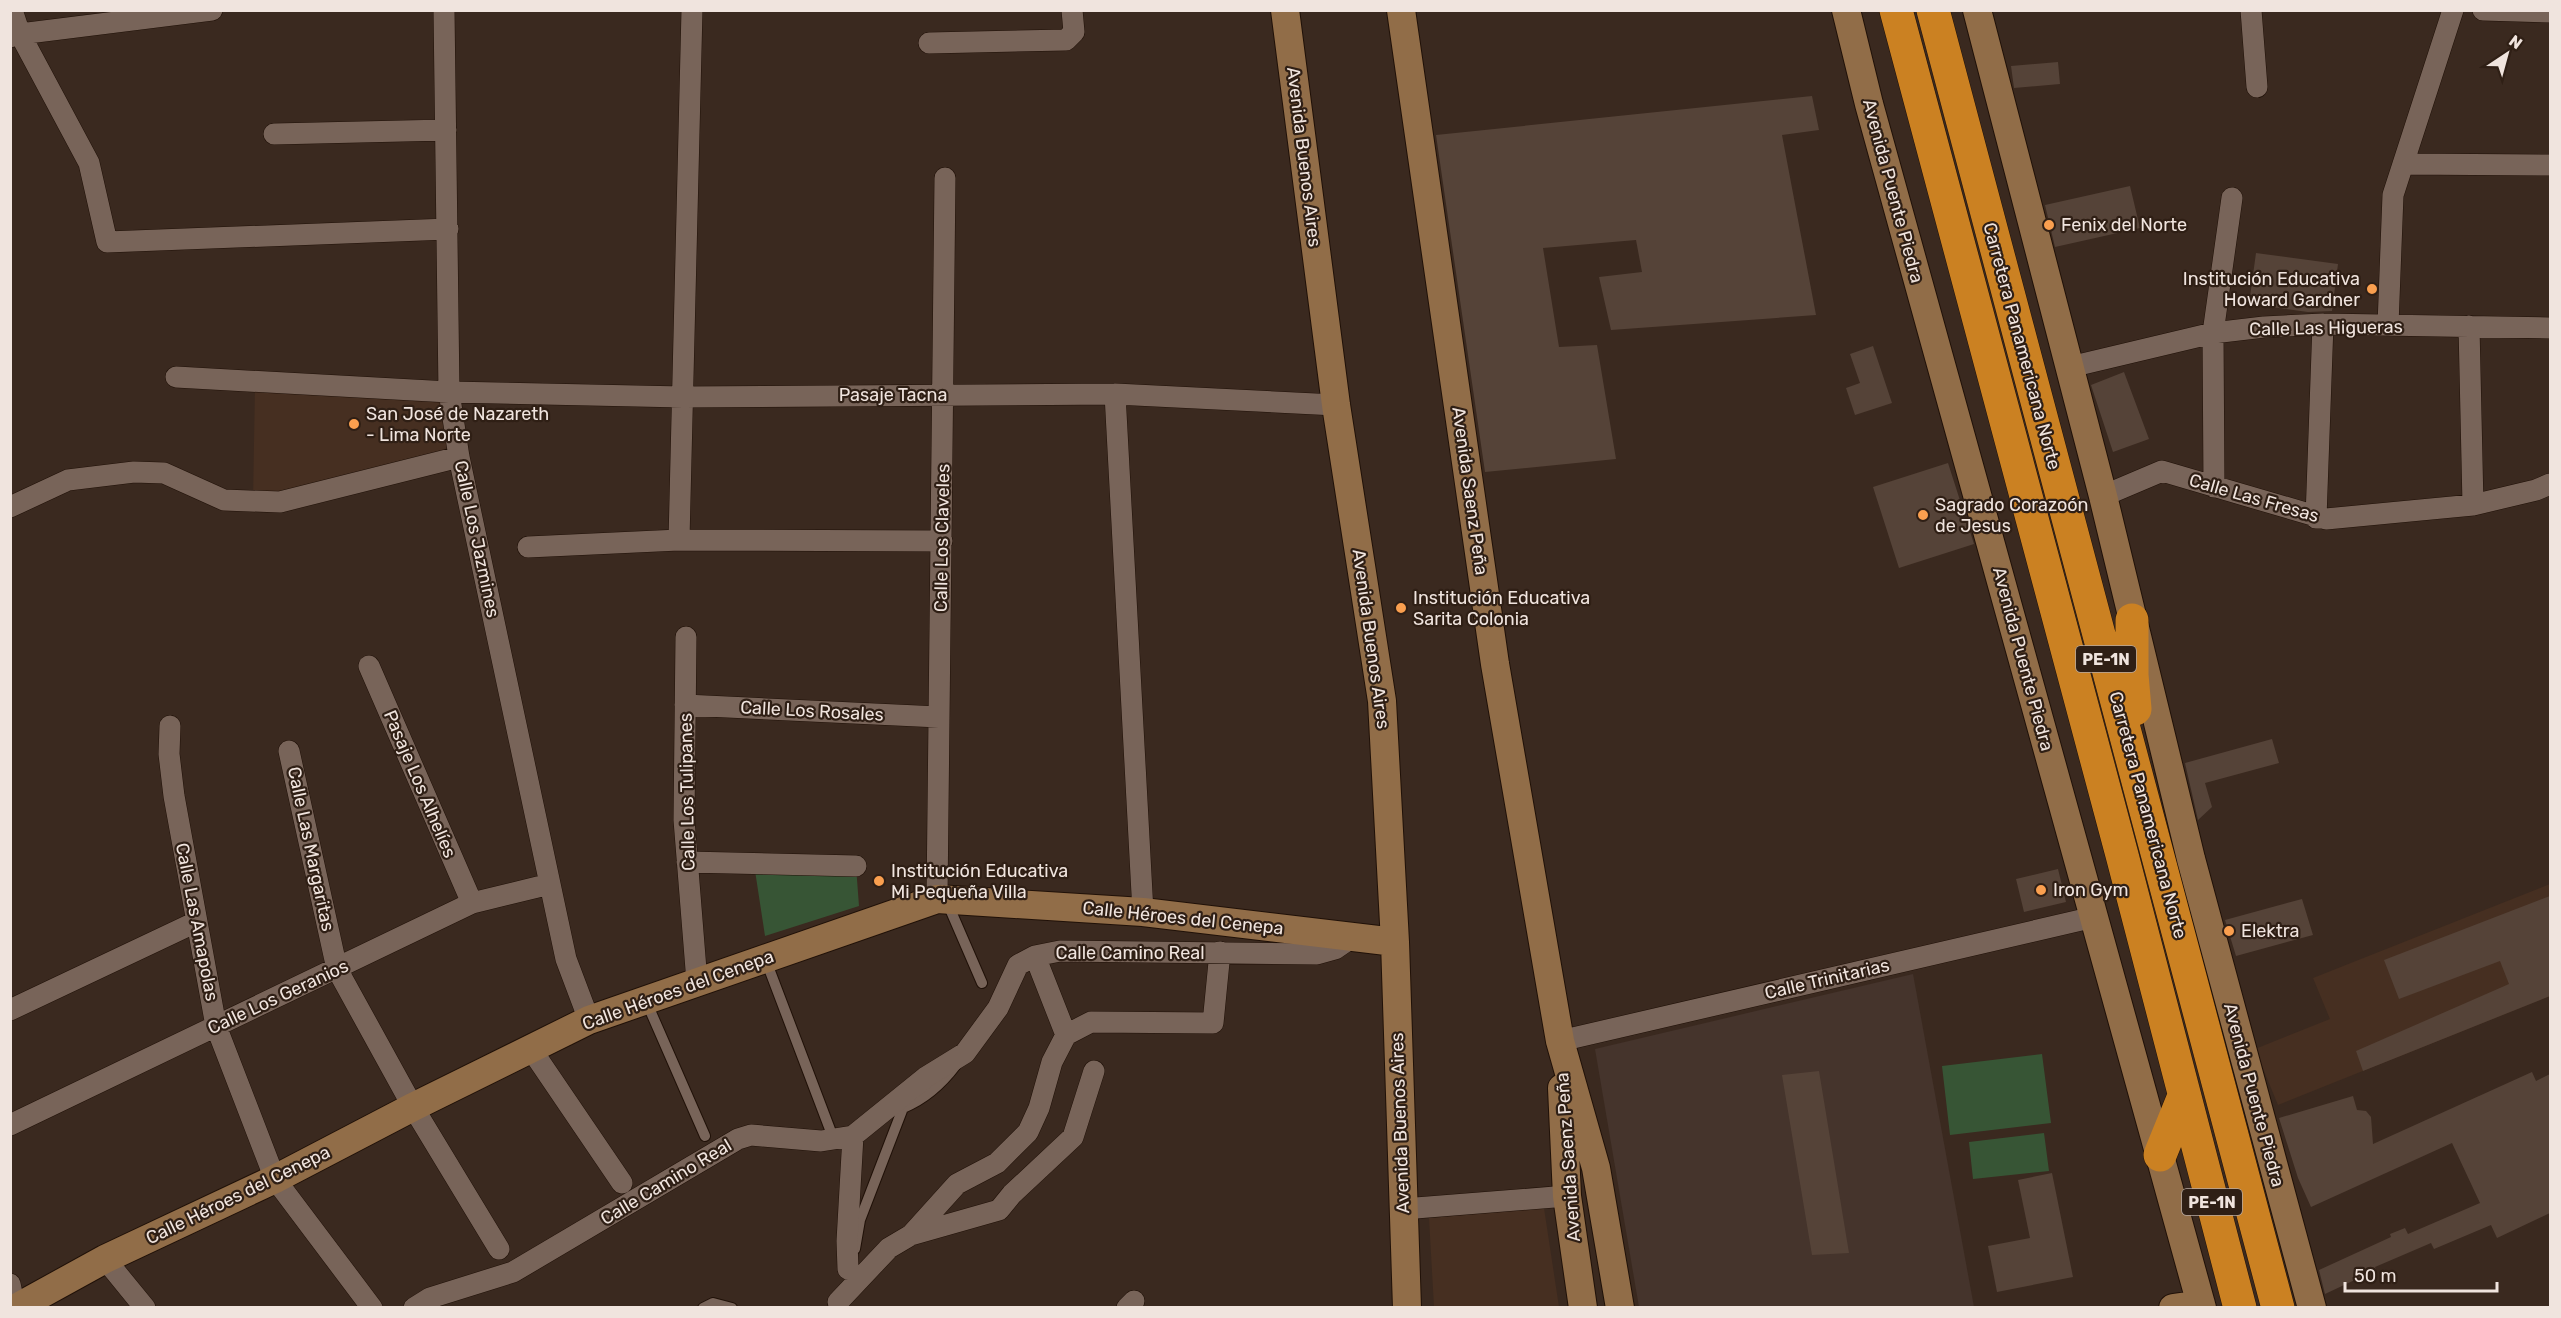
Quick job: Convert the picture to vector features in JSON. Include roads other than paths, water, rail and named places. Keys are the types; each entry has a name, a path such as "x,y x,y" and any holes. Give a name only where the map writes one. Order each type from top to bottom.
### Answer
{"highway":[{"name":"Carretera Panamericana Norte","path":"1896,10 2240,1308"},
{"name":"Carretera Panamericana Norte","path":"1933,10 2278,1308"},
{"path":"2132,620 2132,675 2142,795"},
{"path":"2160,1155 2184,1096"}],"main road":[{"name":"Avenida Buenos Aires","path":"1285,10 1336,405 1382,701 1395,942 1407,1308"},
{"name":"Avenida Saenz Peña","path":"1401,10 1495,664 1560,1041 1596,1168 1620,1308"},
{"name":"Avenida Puente Piedra","path":"1846,10 1869,104 2201,1306"},
{"name":"Avenida Puente Piedra","path":"1977,10 2103,496 2191,859 2312,1308"},
{"name":"Calle Héroes del Cenepa","path":"16,1308 105,1258 275,1179 413,1107 589,1020 941,899 1143,912 1395,942"},
{"name":"Avenida Saenz Peña","path":"1560,1041 1567,1196 1583,1308"},
{"path":"2173,1308 2201,1306"}],"street":[{"path":"12,10 15,36 89,163 107,242 448,229"},
{"path":"15,36 212,10"},
{"name":"Calle Los Jazmines","path":"444,10 449,392 459,457 566,959 589,1020"},
{"path":"679,540 692,10"},
{"path":"929,43 1066,40 1074,32 1072,10"},
{"path":"2251,10 2258,87"},
{"path":"2388,325 2393,195 2453,10"},
{"path":"2483,10 2550,12"},
{"path":"274,134 446,130"},
{"path":"2404,164 2550,165"},
{"name":"Calle Los Claveles","path":"941,899 939,717 945,178"},
{"path":"2214,487 2213,333 2232,198"},
{"path":"2316,518 2323,324"},
{"name":"Calle Las Higueras","path":"2070,367 2213,333 2264,327 2323,324 2550,328"},
{"path":"2469,326 2473,505"},
{"name":"Pasaje Tacna","path":"176,377 449,392 683,397 1115,393 1336,405"},
{"path":"1115,393 1143,912"},
{"path":"10,507 68,480 134,472 164,473 224,500 280,502 459,457"},
{"name":"Calle Las Fresas","path":"2103,496 2162,471 2316,518 2326,519 2473,505 2536,490 2550,484"},
{"path":"528,547 679,540 942,541"},
{"name":"Calle Los Tulipanes","path":"686,637 684,820 697,982"},
{"name":"Pasaje Los Alhelíes","path":"369,666 472,903"},
{"name":"Calle Los Rosales","path":"686,705 939,717"},
{"name":"Calle Las Amapolas","path":"170,726 169,754 174,796 216,1026 275,1179 372,1308"},
{"name":"Calle Las Margaritas","path":"289,751 337,969 413,1107 499,1249"},
{"path":"687,862 856,866"},
{"name":"Calle Los Geranios","path":"10,1125 472,903 550,884"},
{"name":"Calle Trinitarias","path":"1560,1041 2094,917"},
{"path":"10,1010 196,922"},
{"name":"Calle Camino Real","path":"414,1308 430,1299 513,1272 738,1139 751,1135 844,1138 926,1077 965,1053 998,1008 1018,965 1035,956 1060,951 1317,954 1335,949 1354,936"},
{"path":"911,1235 957,1184 997,1163 1028,1132 1039,1108 1052,1062 1066,1035 1091,1022 1213,1023 1220,952"},
{"path":"1035,956 1066,1035"},
{"path":"531,1049 622,1183"},
{"path":"837,1305 889,1248 911,1235 999,1210 1012,1194 1073,1137 1094,1071"},
{"path":"844,1138 848,1269"},
{"path":"1403,1209 1567,1196"},
{"path":"105,1258 145,1308"},
{"path":"10,1284 16,1308"}],"lane":[{"path":"941,899 982,983"},
{"path":"765,958 844,1138"},
{"path":"646,1000 705,1136"},
{"path":"837,1305 857,1242 860,1220 903,1108 919,1101 944,1081 965,1053"},
{"path":"704,1308 712,1303 732,1308"}],"place":[{"name":"Fenix del Norte","path":"2049,225"},
{"name":"Institución Educativa Howard Gardner","path":"2372,289"},
{"name":"San José de Nazareth - Lima Norte","path":"354,424"},
{"name":"Sagrado Corazoón de Jesus","path":"1923,515"},
{"name":"Institución Educativa Sarita Colonia","path":"1401,608"},
{"name":"Institución Educativa Mi Pequeña Villa","path":"879,881"},
{"name":"Iron Gym","path":"2041,890"},
{"name":"Elektra","path":"2229,931"}]}
